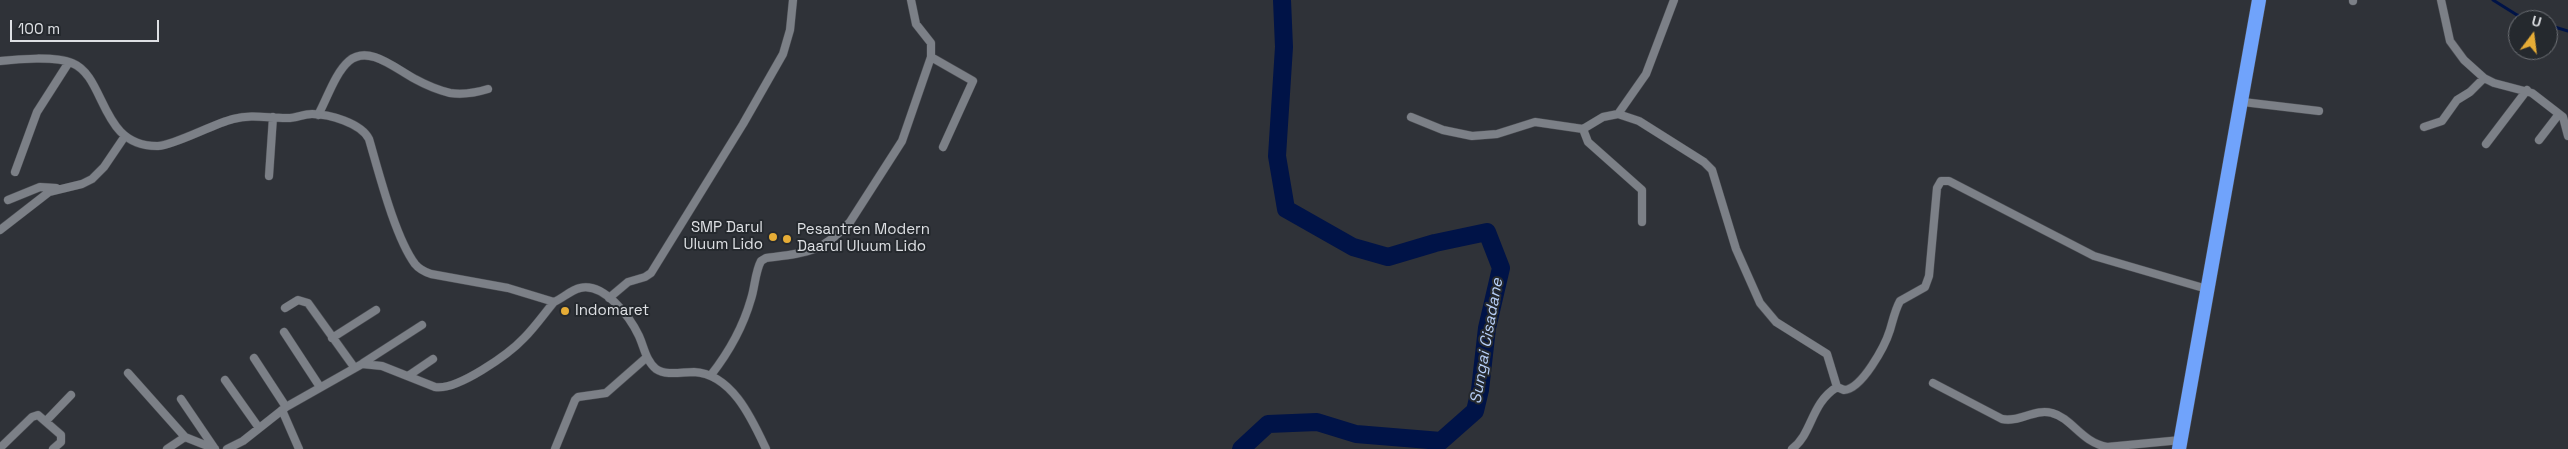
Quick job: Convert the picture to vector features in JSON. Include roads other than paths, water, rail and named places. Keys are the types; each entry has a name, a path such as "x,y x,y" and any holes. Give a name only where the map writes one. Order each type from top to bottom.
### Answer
{"highway":[{"path":"2180,444 2207,289 2243,102 2259,0"}],"street":[{"path":"609,298 628,282 645,277 651,273 700,194 783,54 790,30 793,0"},
{"path":"711,375 727,354 739,332 762,261 766,258 816,249 834,238 850,222 902,141 931,57 931,44 916,24 911,0"},
{"path":"1618,114 1646,74 1674,0"},
{"path":"2441,0 2450,41 2464,60 2484,78 2494,83 2527,90 2563,114 2568,136"},
{"path":"318,115 345,66 357,57 383,60 419,81 450,92 463,94 488,89"},
{"path":"931,57 973,81 943,147"},
{"path":"0,61 69,62 84,72 112,120 125,136 134,141 159,146 233,119 255,115 284,118 318,115 355,126 367,136 402,238 420,268 431,274 508,288 554,302"},
{"path":"14,172 37,112 69,62"},
{"path":"2424,127 2442,121 2457,100 2470,92 2484,78"},
{"path":"2486,144 2527,90"},
{"path":"2243,102 2319,111"},
{"path":"1411,117 1443,130 1472,136 1497,134 1535,122 1553,123 1583,130 1602,118 1618,114 1639,121 1704,162 1712,170 1736,249 1760,303 1776,322 1827,354 1837,386"},
{"path":"2539,140 2563,114"},
{"path":"269,176 273,117"},
{"path":"1583,130 1588,142 1642,190 1642,222"},
{"path":"8,200 40,187 59,188 82,184 92,179 104,168 125,136"},
{"path":"1837,386 1848,390 1860,379 1884,344 1900,300 1925,287 1929,276 1937,188 1941,181 1949,181 2094,256 2207,289"},
{"path":"0,230 37,200 59,188"},
{"path":"285,308 298,300 305,301 332,338 358,365 376,364 440,388 456,384 520,342 554,302 582,287 599,290 609,298 634,328 646,357 655,368 663,372 699,372 711,375 738,399 755,425 766,449"},
{"path":"332,338 376,310"},
{"path":"226,449 243,441 284,409 422,325"},
{"path":"284,332 320,387"},
{"path":"555,449 575,400 578,397 606,393 646,357"},
{"path":"254,358 284,409 299,449"},
{"path":"408,376 433,359"},
{"path":"128,373 185,437 216,449"},
{"path":"225,380 259,428"},
{"path":"1933,383 2002,419 2010,421 2040,412 2051,413 2097,445 2107,447 2180,444"},
{"path":"1792,449 1803,437 1819,404 1837,386"},
{"path":"46,421 71,395"},
{"path":"181,399 216,449"},
{"path":"1,445 32,417 38,415 62,438 61,442 54,449"},
{"path":"167,449 185,437"}],"waterway":[{"name":"Sungai Cisadane","path":"1241,449 1268,424 1317,422 1356,434 1441,441 1475,411 1480,390 1487,328 1501,268 1487,232 1435,243 1388,257 1353,247 1286,209 1277,156 1284,47 1282,0"},
{"path":"2493,0 2509,10"},
{"path":"2558,28 2568,31"}],"place":[{"name":"SMP Darul Uluum Lido","path":"773,237"},
{"name":"Pesantren Modern Daarul Uluum Lido","path":"787,239"},
{"name":"Indomaret","path":"565,311"}]}
